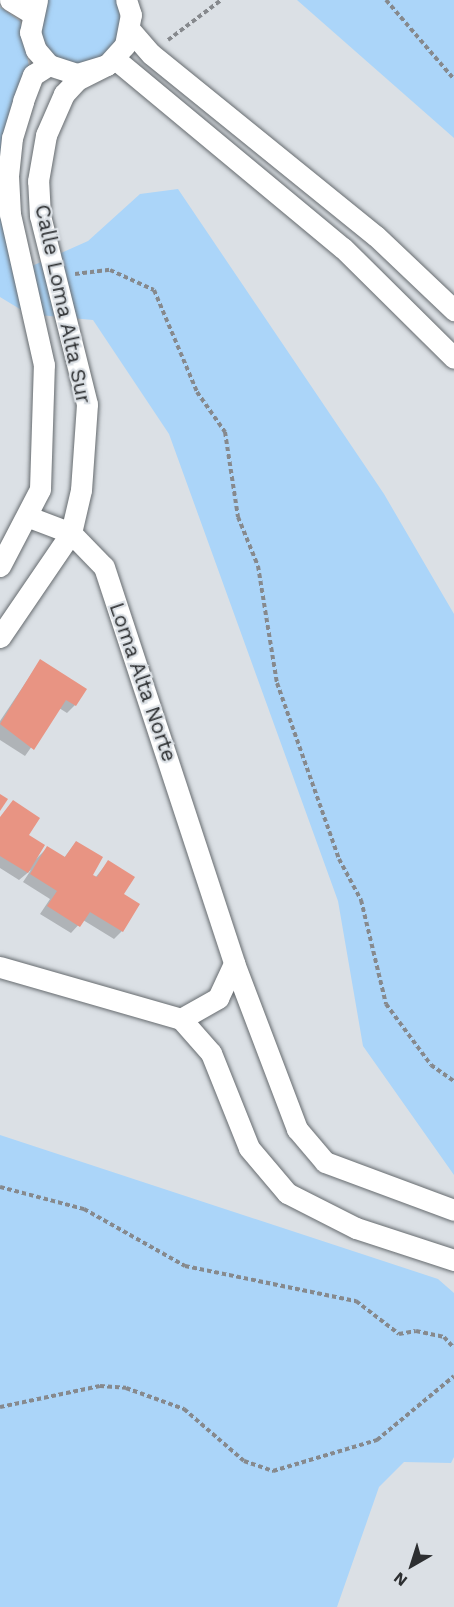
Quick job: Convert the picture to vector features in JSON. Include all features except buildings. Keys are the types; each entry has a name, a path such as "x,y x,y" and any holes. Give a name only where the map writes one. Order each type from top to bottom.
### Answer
{"street":[{"path":"10,0 34,6 36,50 48,64 77,74 111,62 130,30"},
{"path":"126,0 130,30 151,54 305,176 454,310"},
{"path":"111,62 343,248 454,358"},
{"name":"Calle Loma Alta Sur","path":"71,533 88,442 87,404 60,279 40,216 38,181 46,135 64,94 77,80 111,62"},
{"name":"Calle Loma Alta Sur","path":"29,517 40,489 44,366 10,214 8,176 12,138 26,92 33,75 48,64"},
{"path":"0,566 29,517 71,533 0,637"},
{"name":"Loma Alta Norte","path":"71,533 104,567 234,963 297,1129 325,1162 454,1210"},
{"path":"181,1019 219,998 234,963"},
{"path":"0,967 181,1019 211,1053 249,1148 287,1193 356,1228 454,1260"}],"path":[{"path":"151,54 221,0"},
{"path":"386,0 454,79"},
{"path":"60,279 110,270 133,276 154,290 168,312 192,382 225,432 238,517 258,566 277,683 339,859 361,900 386,1004 431,1065 454,1081"},
{"path":"0,1187 84,1209 185,1266 356,1301 399,1334 416,1331 444,1337 454,1348"},
{"path":"0,1407 100,1386 126,1388 184,1409 244,1461 273,1471 377,1440 454,1376"}],"shaded area":[{"path":"46,0 117,0 122,29 109,53 78,66 54,58 38,31"},
{"path":"297,0 454,0 454,138"},
{"path":"0,7 20,21 29,66 0,156"},
{"path":"0,176 14,274 88,241 140,194 178,189 384,494 454,614 454,1175 363,1046 338,901 169,434 93,320 28,314 0,297"},
{"path":"0,1135 438,1279 454,1293 454,1457 451,1463 404,1462 379,1487 337,1607 0,1607"}]}
